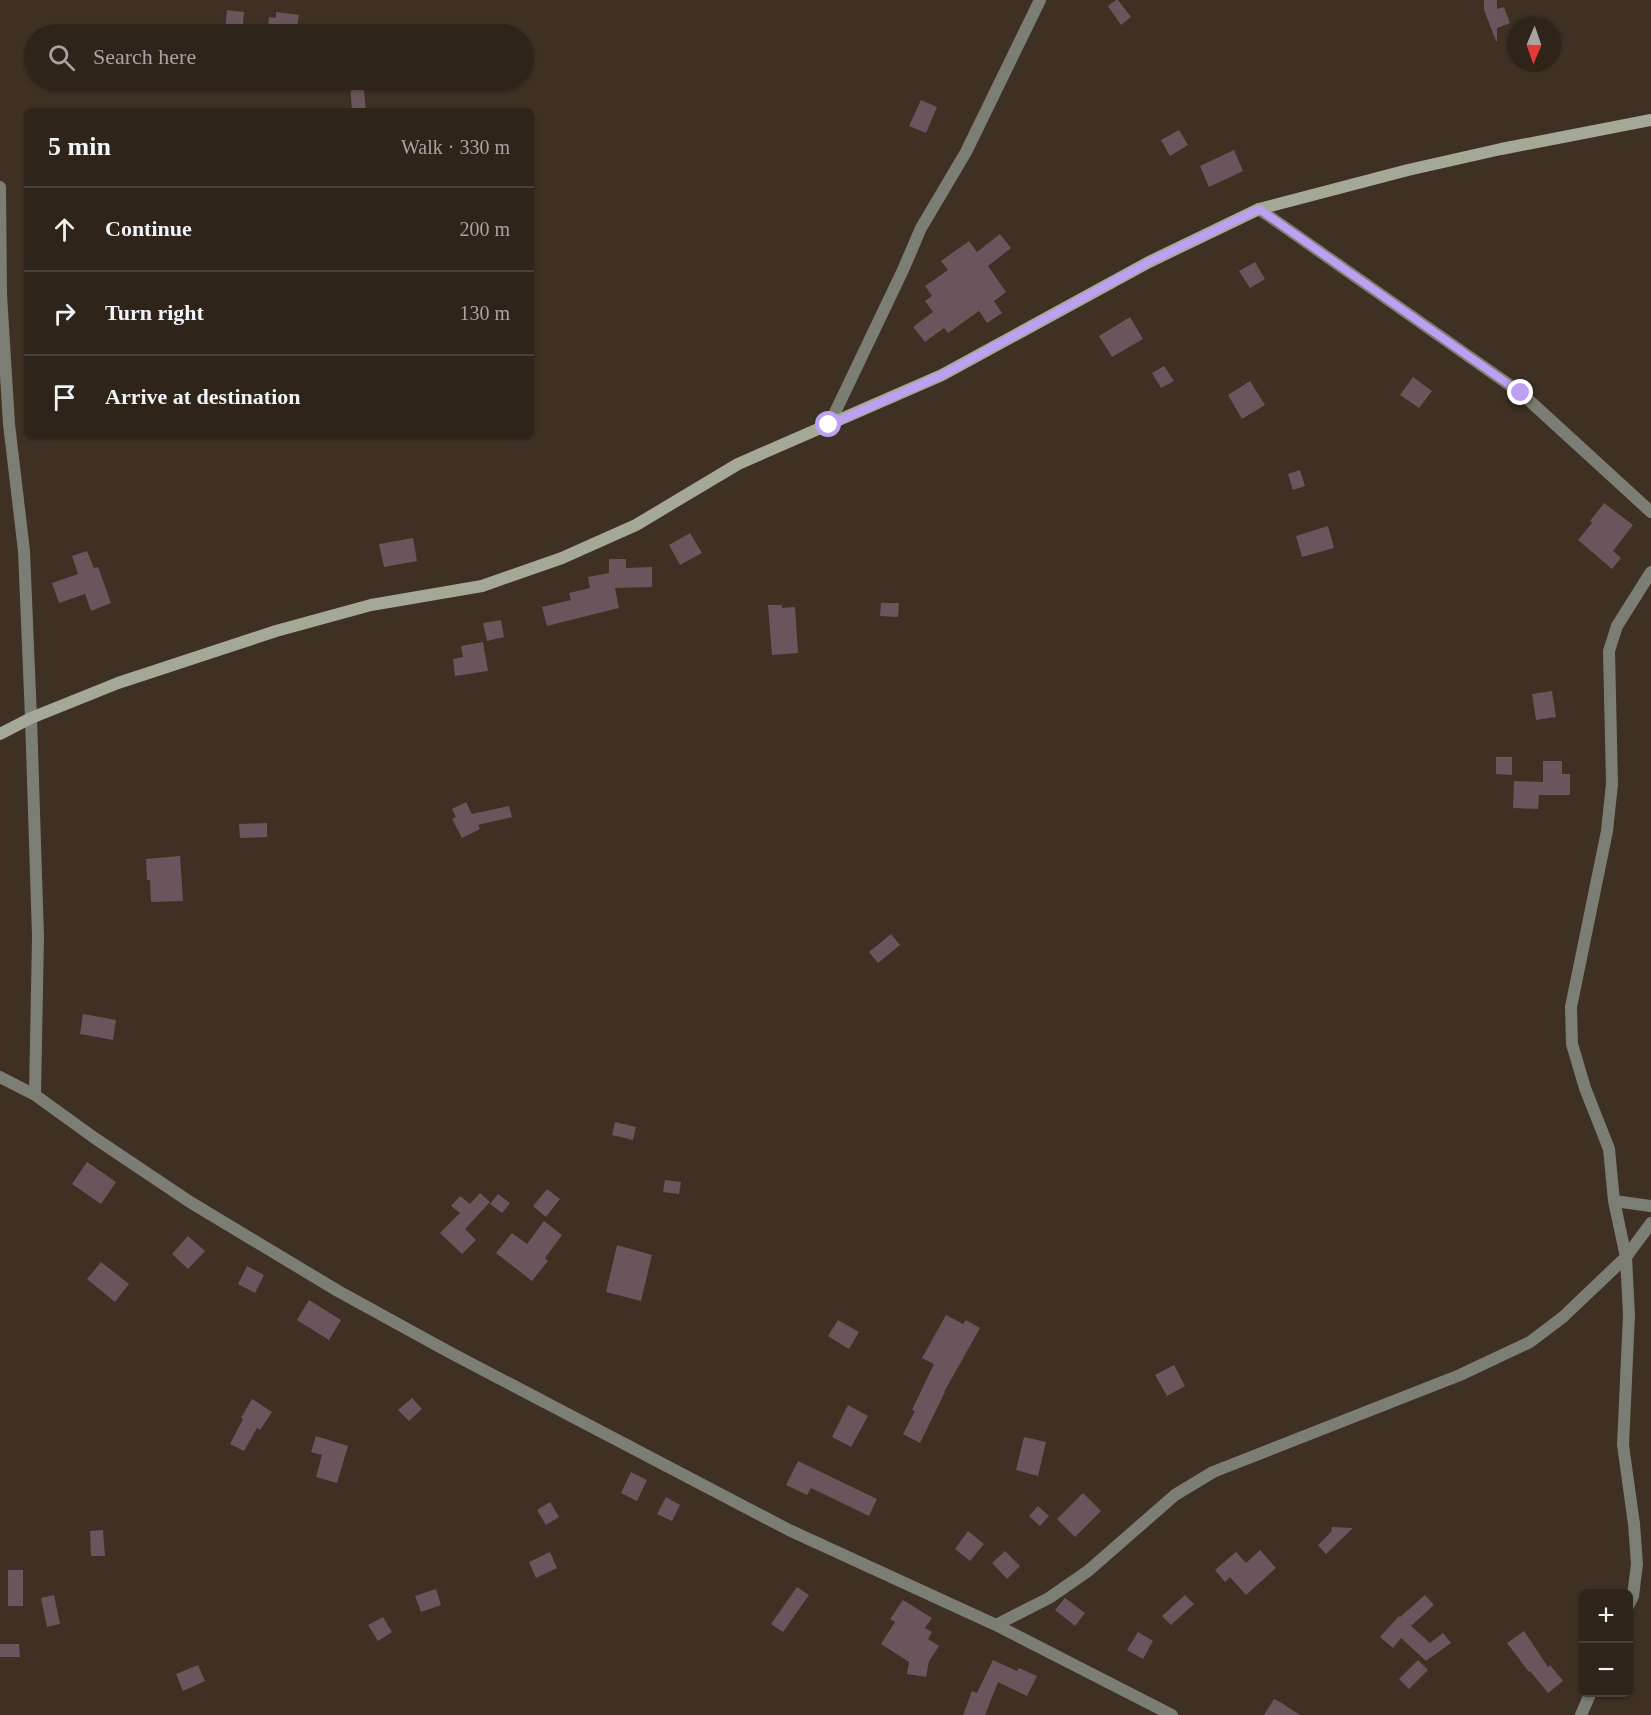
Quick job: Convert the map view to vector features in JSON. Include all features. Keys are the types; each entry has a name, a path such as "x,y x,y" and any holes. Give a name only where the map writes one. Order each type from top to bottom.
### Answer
{"street":[{"path":"829,425 921,228 966,152 1040,0"},
{"path":"0,734 31,718 118,682 276,630 371,605 482,586 562,558 636,525 738,464 942,375 1149,262 1259,209 1408,170 1651,120"},
{"path":"0,186 1,294 9,424 24,551 31,718 38,936 34,1095"},
{"path":"1259,209 1521,393 1651,512"},
{"path":"1633,1596 1637,1564 1623,1445 1629,1315 1626,1257 1614,1201 1609,1149 1585,1088 1572,1044 1571,1007 1607,831 1612,784 1610,651 1617,626 1651,572"},
{"path":"0,1077 34,1095 190,1202 338,1291 449,1352 789,1530 996,1625 1172,1715"},
{"path":"1614,1201 1651,1206"},
{"path":"996,1625 1049,1598 1088,1571 1175,1495 1213,1472 1460,1376 1530,1342 1563,1317 1626,1257 1651,1223"},
{"path":"1581,1715 1589,1697"}],"building":[{"path":"1116,0 1131,17 1121,25 1108,6"},
{"path":"1484,0 1497,0 1497,9 1504,7 1508,18 1507,24 1497,28 1497,41 1496,41 1484,10"},
{"path":"227,10 244,12 243,24 226,24"},
{"path":"276,12 299,15 298,24 268,24 269,17 276,18"},
{"path":"350,90 364,90 366,108 352,108"},
{"path":"921,100 937,107 926,133 909,126"},
{"path":"1179,130 1188,145 1170,156 1161,140"},
{"path":"1234,150 1243,171 1209,187 1200,166"},
{"path":"1000,234 1011,248 988,266 1006,292 994,301 1002,313 987,323 979,311 948,333 944,328 925,342 913,327 933,312 925,301 932,296 925,286 948,270 941,261 969,241 977,252"},
{"path":"1255,262 1265,279 1250,288 1239,271"},
{"path":"1130,317 1143,339 1112,357 1099,336"},
{"path":"1164,366 1174,381 1161,388 1152,373"},
{"path":"1413,377 1432,391 1419,408 1400,395"},
{"path":"1250,381 1265,405 1242,419 1228,395"},
{"path":"1300,470 1305,486 1293,490 1288,474"},
{"path":"1604,503 1633,525 1613,551 1621,558 1612,569 1578,540"},
{"path":"1328,526 1334,548 1302,557 1296,536"},
{"path":"690,533 702,553 680,565 669,545"},
{"path":"413,538 417,561 384,567 379,544"},
{"path":"87,551 94,568 98,567 111,603 91,611 85,594 59,603 52,583 78,574 72,556"},
{"path":"609,559 626,559 626,568 652,567 652,587 615,588 619,608 547,626 542,607 571,600 569,593 590,588 588,577 609,573"},
{"path":"881,603 899,603 898,617 880,616"},
{"path":"768,605 782,605 782,608 795,607 798,653 772,655"},
{"path":"501,620 504,637 487,641 483,623"},
{"path":"483,642 488,671 455,676 453,659 463,657 461,646"},
{"path":"1552,691 1556,717 1536,720 1532,694"},
{"path":"1496,757 1512,757 1512,775 1496,774"},
{"path":"1543,761 1562,761 1562,774 1570,774 1570,795 1539,795 1538,809 1513,808 1514,781 1543,782"},
{"path":"466,802 472,814 509,806 512,817 478,825 480,829 462,838 452,819 456,817 452,809"},
{"path":"267,823 267,837 240,838 239,824"},
{"path":"180,856 183,901 151,902 146,859"},
{"path":"891,934 900,945 878,963 869,952"},
{"path":"83,1014 116,1020 113,1040 80,1034"},
{"path":"615,1122 636,1127 633,1140 612,1135"},
{"path":"87,1162 116,1182 101,1204 72,1184"},
{"path":"665,1180 681,1182 679,1194 663,1192"},
{"path":"547,1189 560,1199 546,1217 533,1206"},
{"path":"480,1193 490,1202 465,1229 476,1240 462,1254 440,1233 460,1213 451,1206 460,1196 470,1204"},
{"path":"498,1194 510,1203 502,1213 490,1204"},
{"path":"544,1221 562,1235 545,1258 548,1261 532,1281 496,1253 512,1233 527,1244"},
{"path":"188,1236 205,1251 188,1269 172,1254"},
{"path":"617,1245 652,1255 641,1301 606,1292"},
{"path":"101,1262 129,1284 115,1302 87,1279"},
{"path":"247,1266 264,1275 255,1293 238,1284"},
{"path":"309,1300 341,1320 329,1340 297,1320"},
{"path":"946,1315 963,1324 966,1320 980,1328 944,1392 920,1443 903,1434 934,1364 922,1358"},
{"path":"838,1320 859,1332 849,1349 828,1336"},
{"path":"1174,1365 1185,1386 1167,1396 1155,1375"},
{"path":"412,1398 422,1409 409,1421 398,1410"},
{"path":"252,1399 272,1412 260,1430 257,1428 244,1451 230,1444"},
{"path":"848,1405 868,1416 851,1447 832,1437"},
{"path":"316,1436 348,1446 337,1483 316,1477 322,1455 311,1452"},
{"path":"1024,1437 1046,1442 1038,1476 1016,1470"},
{"path":"798,1461 877,1499 869,1516 811,1488 807,1495 786,1485"},
{"path":"631,1472 647,1480 637,1501 621,1493"},
{"path":"1083,1493 1101,1511 1075,1537 1057,1519"},
{"path":"666,1497 680,1505 672,1521 657,1514"},
{"path":"550,1502 559,1517 546,1525 537,1510"},
{"path":"1038,1506 1049,1516 1040,1526 1029,1516"},
{"path":"1332,1527 1353,1528 1326,1554 1318,1545 1331,1532"},
{"path":"103,1530 105,1556 91,1556 90,1531"},
{"path":"968,1531 984,1544 970,1561 955,1549"},
{"path":"1260,1550 1276,1568 1246,1595 1230,1577 1225,1582 1215,1570 1236,1552 1246,1563"},
{"path":"1005,1551 1020,1566 1007,1579 992,1563"},
{"path":"550,1552 557,1568 536,1578 529,1562"},
{"path":"8,1570 23,1570 23,1606 8,1606"},
{"path":"797,1587 809,1595 783,1632 771,1624"},
{"path":"436,1589 441,1605 421,1612 415,1596"},
{"path":"54,1595 60,1624 47,1627 41,1598"},
{"path":"1185,1595 1194,1604 1171,1625 1162,1616"},
{"path":"1425,1595 1434,1605 1411,1626 1430,1643 1443,1633 1451,1643 1426,1661 1401,1638 1393,1648 1380,1637 1399,1616"},
{"path":"1065,1598 1085,1613 1075,1626 1055,1610"},
{"path":"903,1600 932,1618 925,1628 932,1632 928,1639 939,1646 929,1661 926,1677 907,1674 909,1662 881,1644 895,1622 890,1619"},
{"path":"383,1617 392,1632 378,1641 368,1625"},
{"path":"1524,1631 1548,1667 1550,1665 1563,1681 1548,1693 1507,1643"},
{"path":"1138,1632 1153,1641 1143,1659 1127,1650"},
{"path":"0,1644 19,1644 20,1657 0,1657"},
{"path":"993,1660 1017,1671 1019,1668 1037,1676 1027,1696 998,1682 985,1715 963,1715 972,1691 977,1693"},
{"path":"1418,1660 1428,1670 1409,1689 1399,1679"},
{"path":"198,1665 205,1681 183,1691 176,1674"},
{"path":"1274,1699 1280,1702 1300,1715 1264,1715"}],"route":[{"path":"829,425 942,375 1149,262 1259,209 1521,393"}]}
